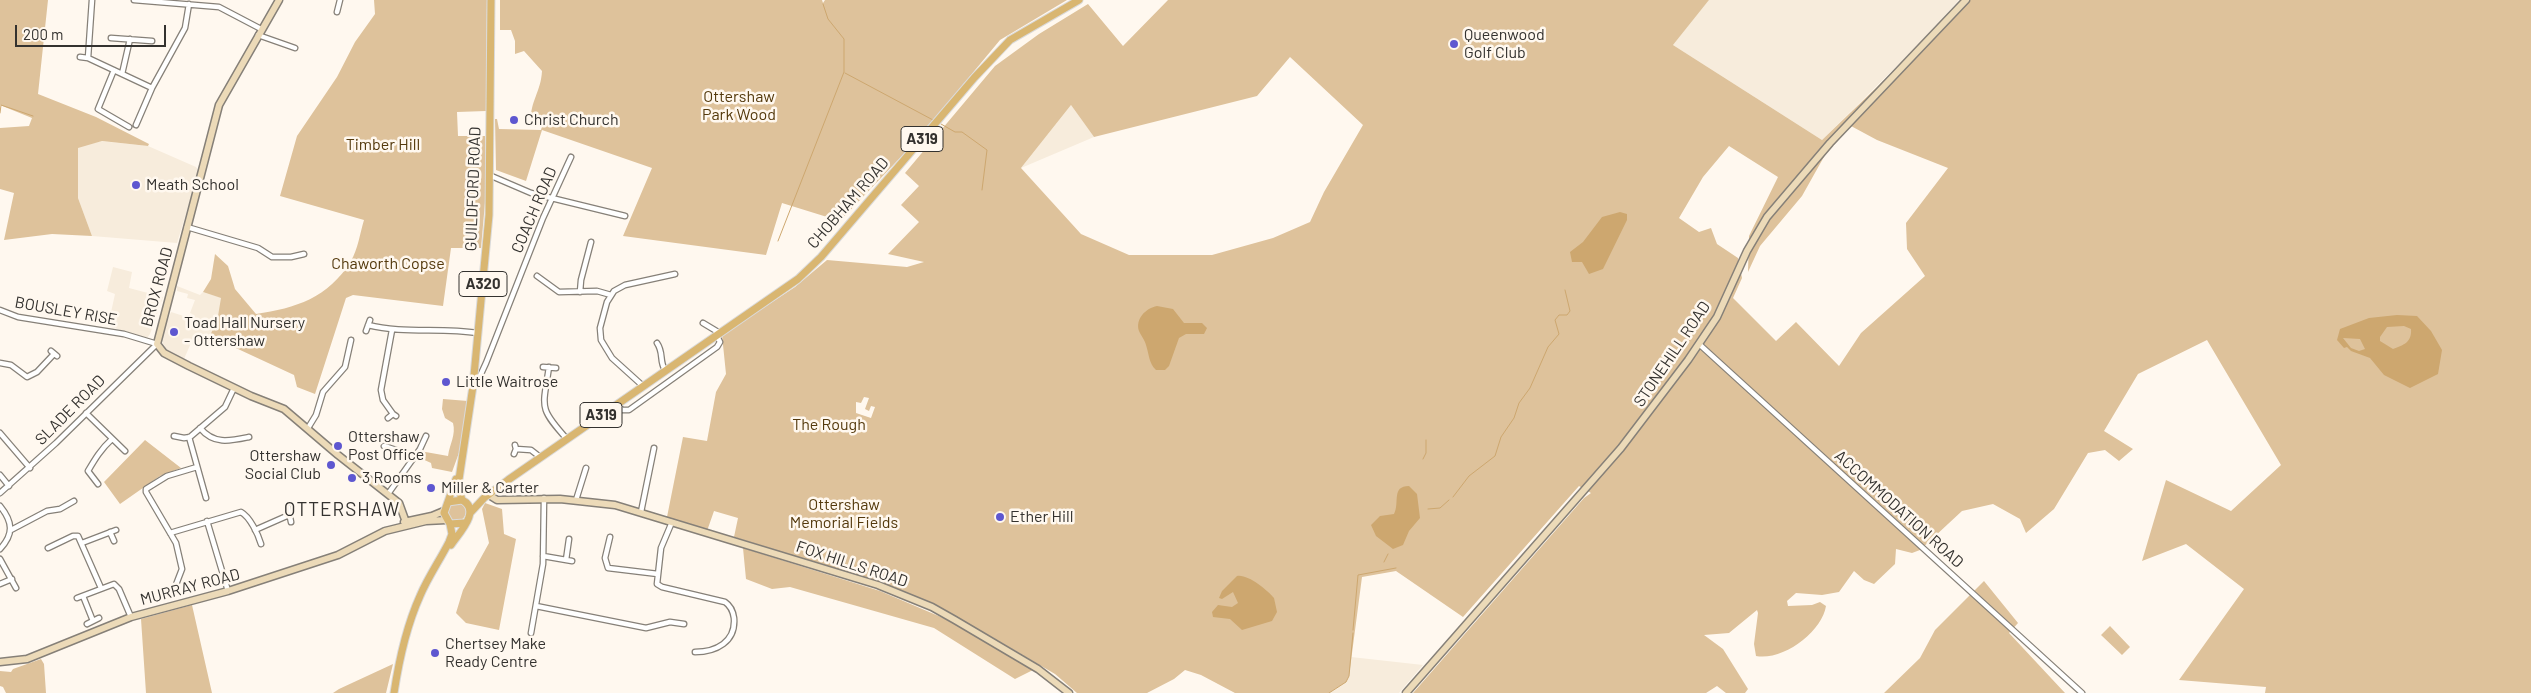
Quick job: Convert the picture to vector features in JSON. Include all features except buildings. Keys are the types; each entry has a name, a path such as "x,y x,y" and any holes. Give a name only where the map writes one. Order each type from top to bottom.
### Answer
{"main road":[{"name":"GUILDFORD ROAD","path":"464,501 458,486 474,381 487,233 491,0"},
{"name":"CHOBHAM ROAD","path":"470,513 486,497 540,457 791,283 821,257 974,78 1010,40 1078,0"},
{"name":"GUILDFORD ROAD","path":"448,502 466,439"},
{"name":"CHOBHAM ROAD","path":"464,501 486,497"},
{"path":"394,693 398,664 411,618 430,576 449,542 452,530 444,511 448,502 455,499 464,501 470,513 430,576"},
{"path":"448,522 464,523"}],"street":[{"path":"88,58 92,0"},
{"path":"134,0 209,6 228,10 259,32 295,46"},
{"path":"209,0 209,6"},
{"name":"BROX ROAD","path":"279,0 259,32 220,105 157,344 164,353 234,388 284,409 400,505 407,523"},
{"path":"337,12 340,0"},
{"name":"STONEHILL ROAD","path":"1406,693 1621,448 1717,317 1747,251 1766,217 1830,143 1966,0"},
{"path":"136,125 152,88 185,28 189,4"},
{"path":"111,38 152,41"},
{"path":"122,74 130,39"},
{"path":"80,57 88,58 152,88"},
{"path":"114,70 98,109 129,127"},
{"name":"COACH ROAD","path":"474,381 480,376 552,198 571,157"},
{"path":"489,175 531,192 625,216"},
{"path":"187,228 258,248 272,257 291,257 304,254"},
{"path":"580,292 590,242"},
{"path":"582,247 589,249"},
{"path":"643,386 612,358 599,336 611,295 625,285 677,272"},
{"path":"537,276 559,292 597,291 611,295"},
{"name":"BOUSLEY RISE","path":"0,310 18,317 124,334 157,344"},
{"path":"366,331 369,322 392,330 439,330 479,333"},
{"path":"617,404 622,410 629,410 717,347 720,342 717,333 703,322"},
{"path":"388,418 394,415 383,400 381,390 392,330"},
{"path":"308,428 316,415 323,392 345,367 351,340"},
{"name":"SLADE ROAD","path":"0,493 30,468 157,344"},
{"path":"657,344 662,352 661,363 665,370"},
{"name":"ACCOMMODATION ROAD","path":"1699,344 2082,693"},
{"path":"0,363 11,365 27,377 37,372 54,354"},
{"path":"543,367 556,368"},
{"path":"549,367 544,410 567,439"},
{"path":"174,436 189,437 225,406 234,388"},
{"path":"86,413 125,451"},
{"path":"200,428 206,435 217,441 249,437"},
{"path":"0,433 30,468"},
{"path":"388,494 426,436"},
{"path":"189,437 206,498"},
{"path":"98,484 88,471 96,462 97,454 112,439"},
{"path":"384,446 414,456"},
{"path":"641,512 654,448"},
{"path":"515,450 531,450 540,457"},
{"path":"172,595 182,569 176,543 147,495 146,488 166,476 197,467"},
{"path":"576,500 586,468"},
{"path":"0,475 9,486"},
{"name":"FOX HILLS ROAD","path":"486,497 497,500 544,498 576,500 615,506 641,512 878,585 924,603 1038,669 1069,693"},
{"path":"531,633 543,556 544,498"},
{"path":"11,530 47,511 60,509 74,500"},
{"path":"0,506 10,522 11,530 0,549"},
{"path":"288,508 291,522"},
{"name":"MURRAY ROAD","path":"0,662 27,659 131,617 228,591 338,555 385,531 444,511"},
{"path":"170,533 241,512 246,515 261,544"},
{"path":"255,530 289,515"},
{"path":"207,522 228,591"},
{"name":"MURRAY ROAD","path":"407,523 448,522"},
{"path":"672,522 662,548 658,574 659,586 718,599 730,605 732,610 734,626 728,641 711,650 695,652"},
{"path":"82,543 113,531 114,540"},
{"path":"48,548 73,536 78,536 101,588"},
{"path":"610,537 605,558 608,568 658,574"},
{"path":"566,560 569,539"},
{"path":"55,546 58,553"},
{"path":"543,556 572,561"},
{"path":"0,559 16,588"},
{"path":"0,584 12,579"},
{"path":"77,598 109,585 117,585 131,617"},
{"path":"83,596 93,621"},
{"path":"536,606 646,628 670,622 684,624"},
{"path":"86,624 99,618"}],"shaded area":[{"path":"1709,0 1959,0 1916,47 1822,140 1673,45"},
{"path":"1071,105 1094,137 1021,168"},
{"name":"Meath School","path":"101,141 148,146 196,167 199,171 177,243 92,236 78,198 78,147"},
{"path":"1620,212 1627,214 1627,220 1603,269 1589,274 1582,262 1572,262 1570,252 1583,242 1602,217"},
{"path":"113,267 132,272 129,288 163,297 147,338 108,326 115,294 107,291"},
{"path":"177,286 200,295 203,292 222,298 218,316 210,336 204,334 198,346 191,343 184,359 167,350 163,344 162,335 171,312 190,318 192,314 190,313 195,300 187,298 188,294 177,291"},
{"path":"1157,306 1173,309 1184,323 1202,323 1207,328 1204,334 1186,334 1179,338 1169,366 1165,370 1156,370 1152,365 1138,327 1142,315 1149,309"},
{"path":"2397,315 2417,316 2431,331 2442,350 2438,374 2410,388 2384,375 2370,358 2351,351 2347,347 2344,348 2337,340 2340,329 2369,318","holes":["2404,326 2411,329 2409,340 2404,344 2393,349 2380,341 2380,337 2387,327","2343,338 2360,339 2365,349 2359,351 2351,348"]},
{"path":"1409,486 1417,494 1420,518 1409,531 1403,545 1393,549 1376,536 1371,525 1380,516 1394,514 1398,492 1403,487"},
{"path":"1237,576 1252,580 1274,598 1277,612 1272,621 1242,630 1230,619 1213,617 1212,612 1218,605 1232,607 1238,603 1233,592 1222,599 1219,598 1222,591"},
{"path":"1351,657 1423,665 1399,693 1329,693 1346,682 1349,676"}],"green space":[{"path":"0,0 48,0 38,94 96,117 149,144 148,146 102,141 78,148 78,198 92,236 52,234 4,240 14,193 0,189 0,128 29,126 32,118 0,105"},
{"name":"Timber Hill","path":"374,0 487,0 486,111 457,112 458,136 485,136 486,191 481,248 451,248 443,306 353,295 346,298 315,394 297,387 294,375 210,336 218,316 221,298 203,292 211,279 215,254 228,266 235,289 256,314 271,312 310,299 332,284 351,261 364,220 280,196 297,136 337,77 355,42 375,14"},
{"name":"Ottershaw Park Wood","path":"500,0 822,0 823,3 825,0 1067,0 1000,40 917,140 840,221 782,203 766,255 623,236 652,168 542,130 526,181 496,170 495,119 497,119 499,129 541,130 543,122 531,121 532,108 540,85 542,71 524,51 515,54 515,41 511,30 500,30"},
{"path":"1168,0 1709,0 1673,45 1822,140 1967,0 2531,0 2531,693 2265,693 2266,687 2179,680 2244,589 2186,544 2142,561 2166,480 2231,511 2281,465 2207,340 2138,374 2104,431 2133,449 2119,461 2105,450 2088,453 2054,509 2026,533 2020,519 1993,504 1962,511 1920,550 1912,553 1896,549 1895,564 1874,584 1864,580 1854,571 1839,592 1822,595 1796,593 1787,601 1788,606 1812,605 1820,602 1826,606 1823,616 1809,635 1800,643 1778,654 1756,656 1754,644 1757,610 1729,633 1704,635 1723,649 1748,689 1745,693 1726,693 1717,686 1706,693 1413,693 1584,498 1591,493 1579,486 1463,617 1396,571 1362,577 1349,676 1346,682 1329,693 1235,693 1201,675 1185,670 1174,679 1147,693 1077,693 1055,674 985,633 892,586 734,537 738,518 714,511 707,531 667,517 683,437 707,441 716,392 726,374 722,335 795,287 827,260 907,267 924,262 888,254 919,222 901,205 919,186 905,173 995,66 1039,34 1088,4 1123,46","holes":["1290,57 1363,125 1324,192 1310,222 1273,238 1212,255 1129,255 1081,234 1021,168 1071,105 1094,137 1257,96","1851,126 1877,140 1948,168 1906,223 1907,249 1925,276 1861,333 1839,366 1796,322 1776,341 1733,298 1742,278 1738,258 1717,244 1711,228 1699,232 1679,218 1703,177 1729,146 1778,177 1749,236 1748,272 1760,246 1802,196 1825,155","864,397 869,398 865,409 869,411 871,406 875,407 871,418 856,413 856,402 861,403"]},
{"path":"443,399 468,401 460,450 452,472 432,468 431,463 418,457 420,451 448,456 454,427 453,423 445,418 442,409"},
{"path":"145,440 181,468 160,476 120,504 104,482"},
{"path":"457,503 463,506 466,512 463,518 457,521 451,518 448,512 451,506"},
{"path":"485,503 502,509 504,534 516,539 499,630 466,623 456,613 463,590 489,543 482,509"},
{"path":"743,548 880,591 948,620 1033,670 1015,679 934,628 790,587 772,589 746,579"},
{"path":"1984,581 2018,623 2009,633 2065,693 1884,693 1920,658 1935,630"},
{"path":"192,605 212,693 146,693 141,619"},
{"path":"2110,626 2130,647 2122,655 2101,635"},
{"path":"41,659 44,664 46,693 6,693 3,687 0,686 0,671 11,672 13,669"},
{"path":"393,664 386,693 333,693 339,689"}],"waterway":[{"path":"778,241 844,72 844,39 828,19 823,4"},
{"path":"845,73 933,120"},
{"path":"0,113 1,105 33,116"},
{"path":"941,124 955,132 962,132 987,150 982,190"},
{"path":"1453,497 1469,476 1495,456 1501,437 1514,418 1519,403 1530,388 1548,347 1559,334 1555,320 1559,315 1567,315 1570,311 1565,290"},
{"path":"1423,459 1426,453 1426,440"},
{"path":"1428,509 1440,508 1449,500"},
{"path":"1384,562 1388,554"},
{"path":"1353,630 1358,575 1396,568"},
{"path":"1329,693 1346,682 1349,676 1353,633"}],"place":[{"name":"Queenwood Golf Club","path":"1454,44"},
{"name":"Christ Church","path":"514,120"},
{"name":"Meath School","path":"136,185"},
{"name":"Toad Hall Nursery - Ottershaw","path":"174,332"},
{"name":"Little Waitrose","path":"446,382"},
{"name":"Ottershaw Post Office","path":"338,446"},
{"name":"Ottershaw Social Club","path":"331,465"},
{"name":"3 Rooms","path":"352,478"},
{"name":"Miller & Carter","path":"431,488"},
{"name":"Ether Hill","path":"1000,517"},
{"name":"Chertsey Make Ready Centre","path":"435,653"}],"district":[{"name":"OTTERSHAW","path":"342,510"}],"park label":[{"name":"Chaworth Copse","path":"388,264"},
{"name":"The Rough","path":"829,425"},
{"name":"Ottershaw Memorial Fields","path":"844,514"}]}
